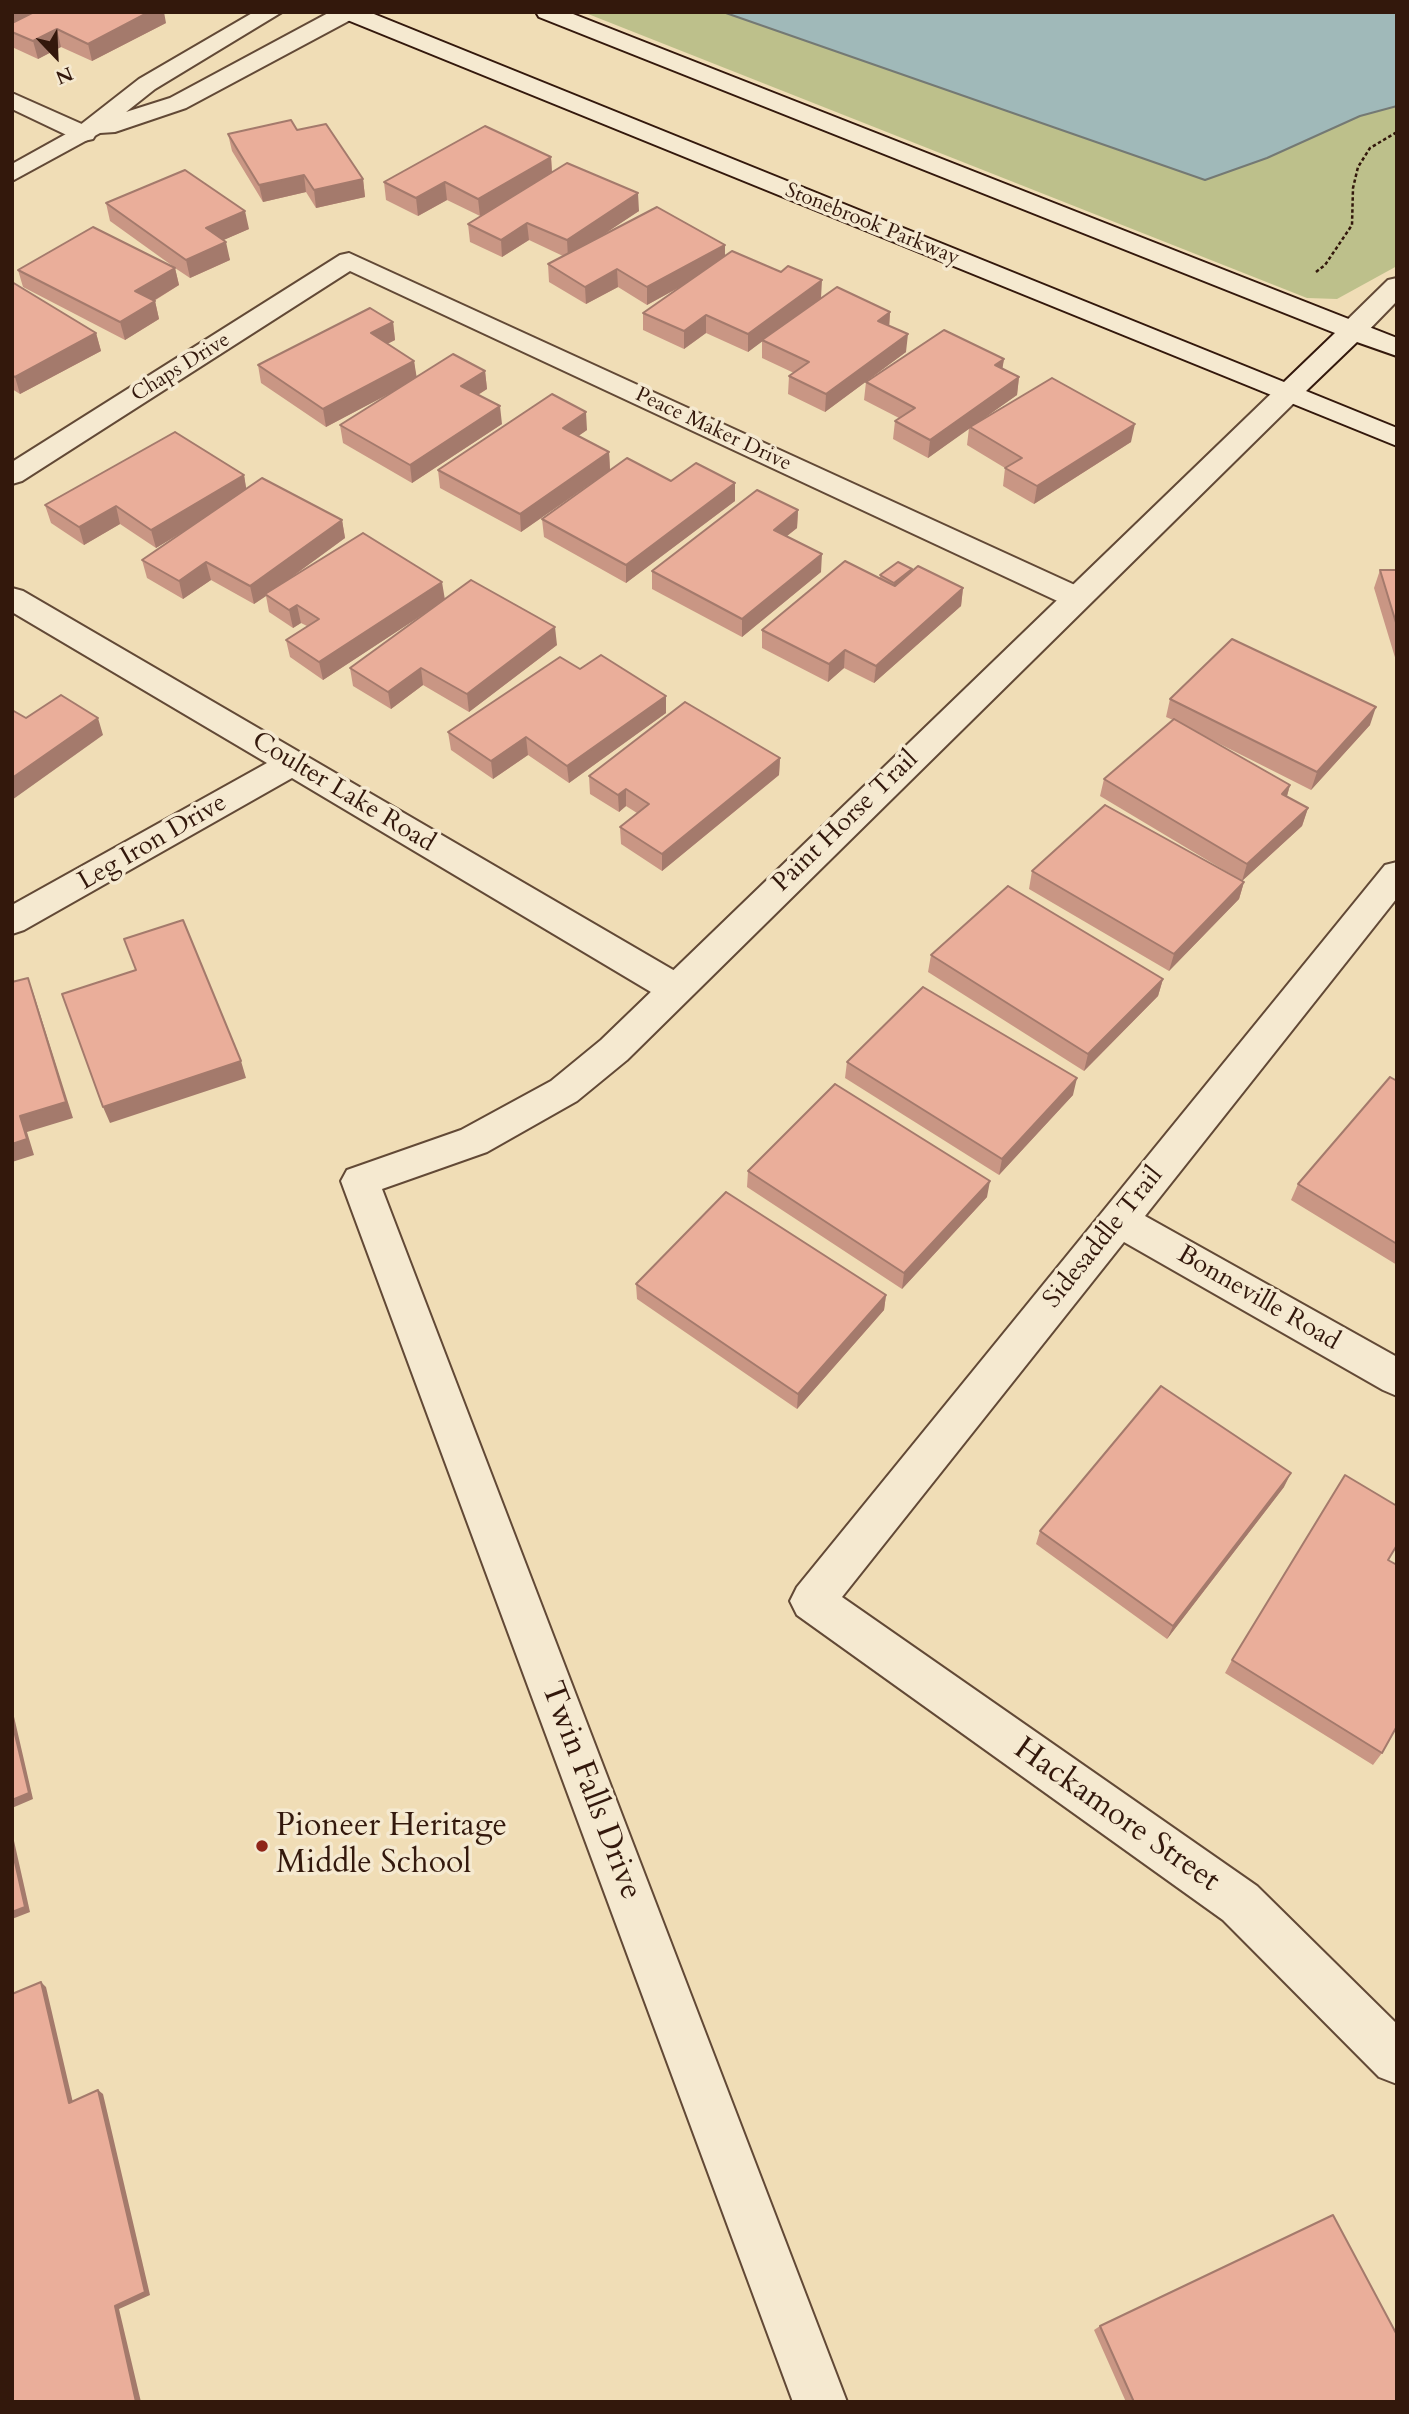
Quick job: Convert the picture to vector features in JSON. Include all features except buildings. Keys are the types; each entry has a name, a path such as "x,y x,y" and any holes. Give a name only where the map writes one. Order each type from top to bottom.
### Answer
{"street":[{"path":"12,174 84,134 147,84 271,12"},
{"path":"12,100 84,134 178,103 348,12"},
{"name":"Stonebrook Parkway","path":"348,12 1397,438"},
{"path":"547,12 1397,348"},
{"name":"Chaps Drive","path":"12,475 349,261"},
{"name":"Peace Maker Drive","path":"349,261 1077,598"},
{"path":"1352,331 1397,286"},
{"name":"Paint Horse Trail","path":"360,1181 474,1142 564,1091 614,1050 674,988 1352,331"},
{"name":"Coulter Lake Road","path":"12,598 674,988"},
{"name":"Leg Iron Drive","path":"12,921 292,763"},
{"name":"Sidesaddle Trail","path":"812,1601 1397,874"},
{"name":"Twin Falls Drive","path":"360,1181 820,2402"},
{"name":"Bonneville Road","path":"1119,1220 1397,1378"},
{"name":"Hackamore Street","path":"812,1601 1240,1903 1397,2059"}],"path":[{"path":"1316,272 1325,265 1352,225 1353,188 1358,167 1370,148 1397,132"}],"green space":[{"path":"583,12 1397,12 1397,266 1337,299 1307,298"}],"water":[{"path":"723,12 1397,12 1397,106 1360,116 1267,158 1205,180"}],"place":[{"name":"Pioneer Heritage Middle School","path":"262,1846"}]}
